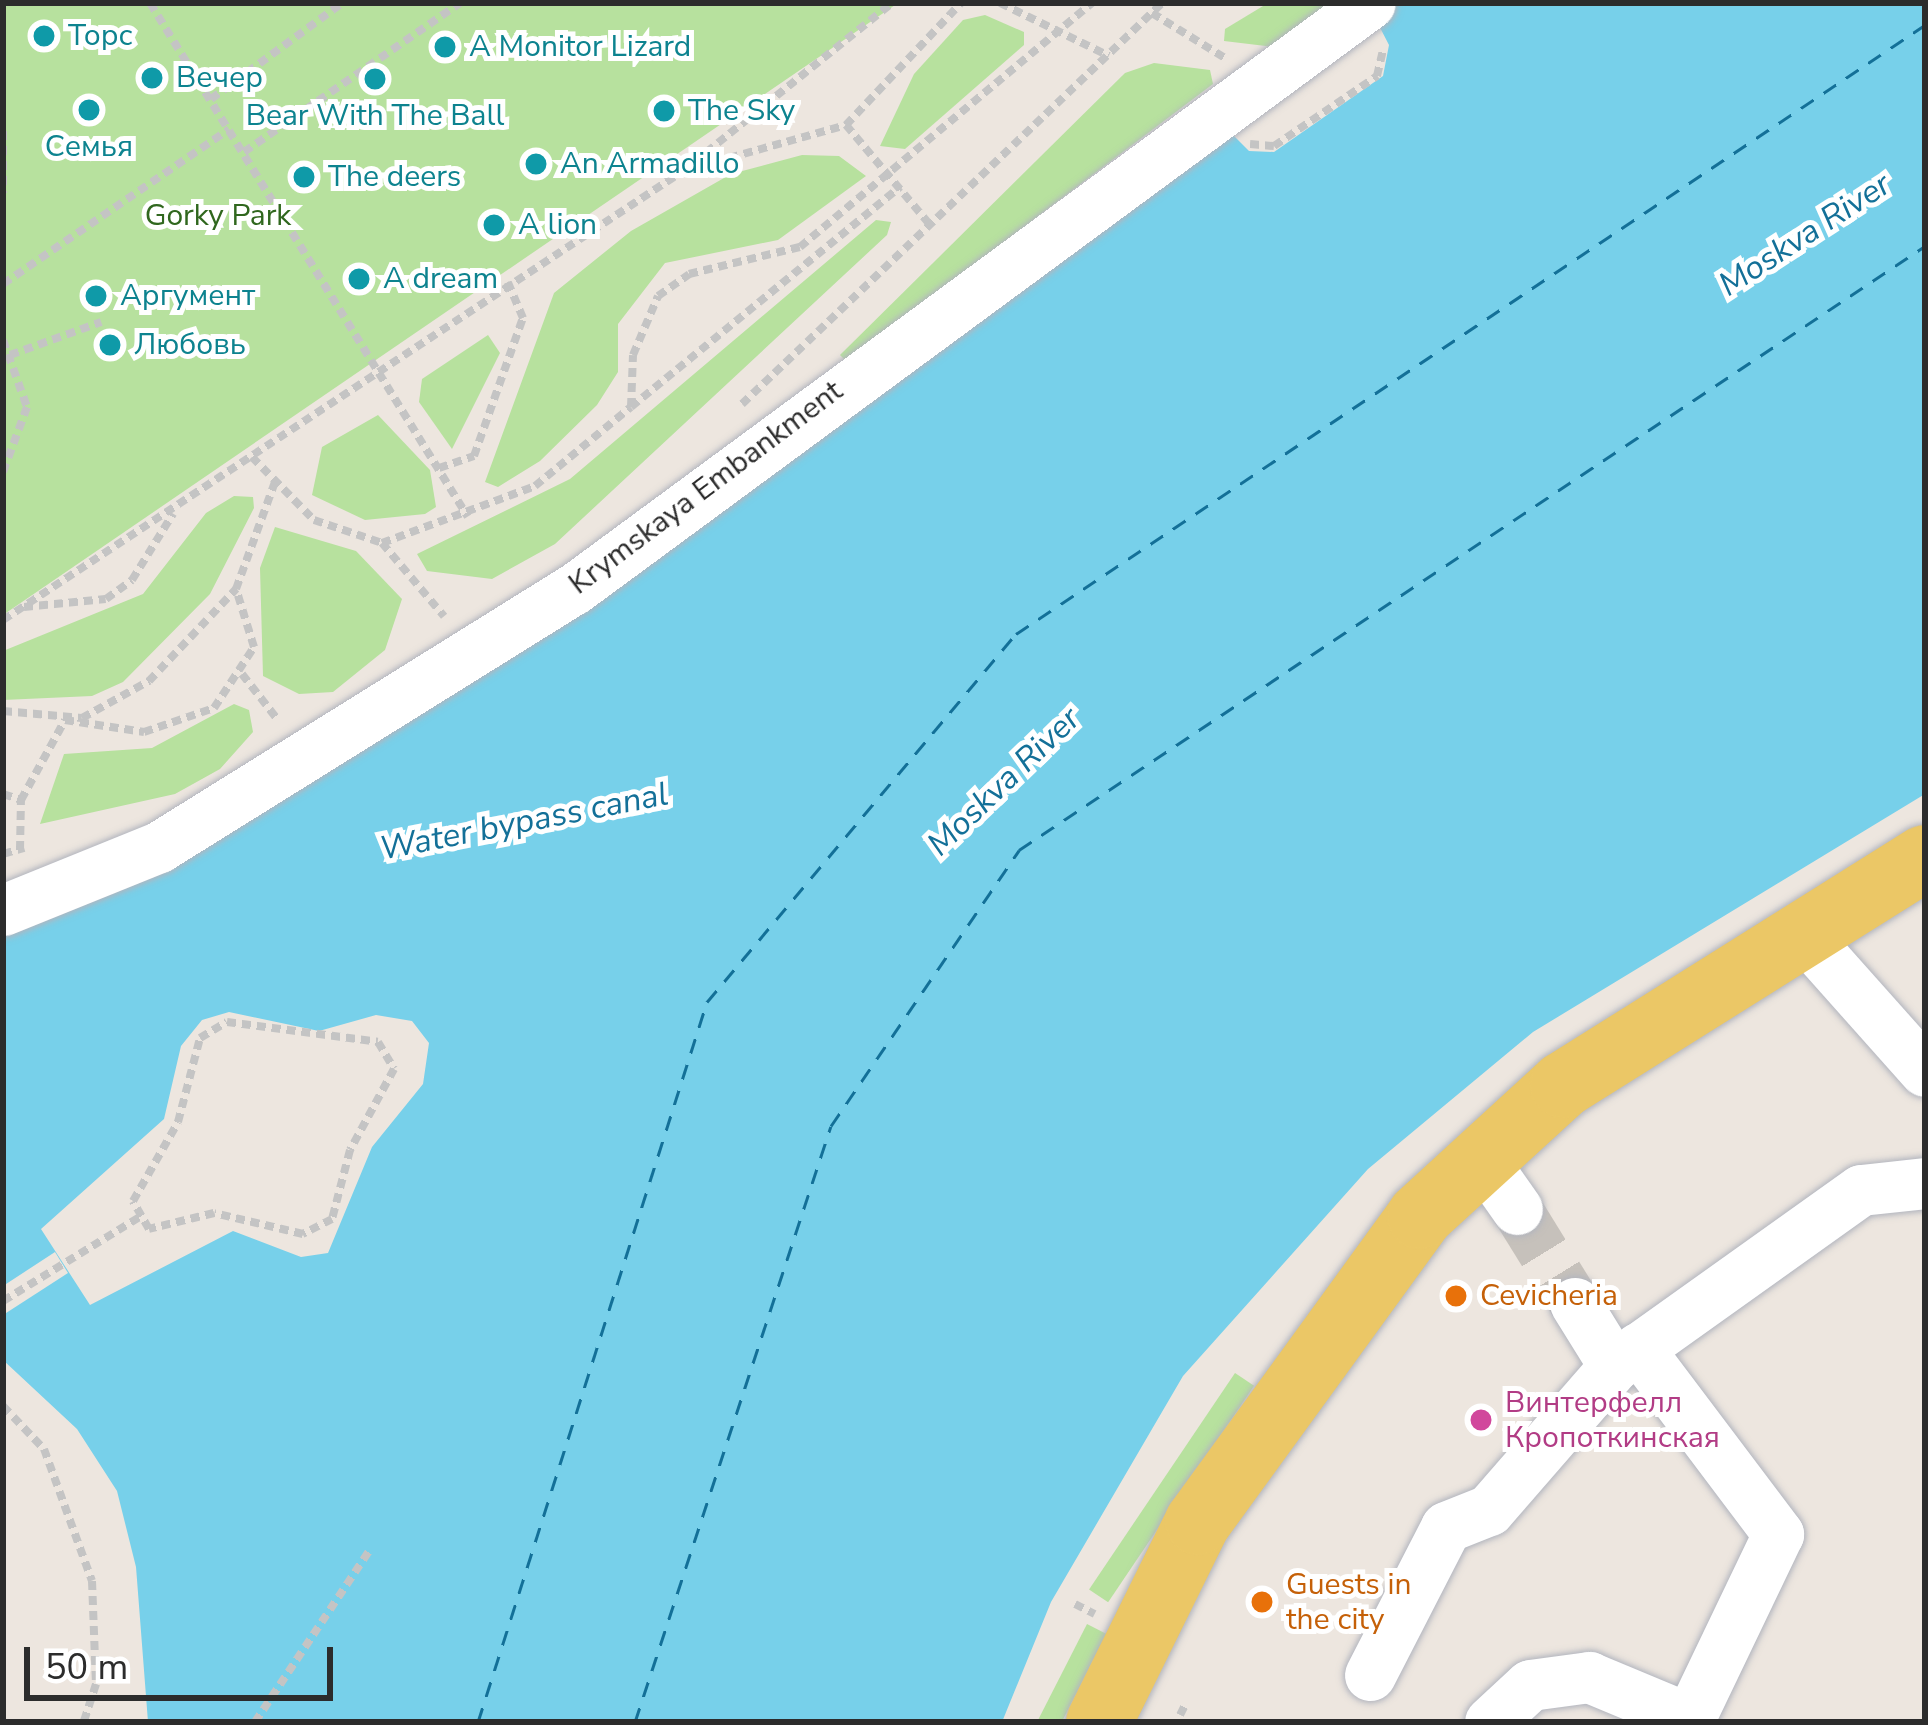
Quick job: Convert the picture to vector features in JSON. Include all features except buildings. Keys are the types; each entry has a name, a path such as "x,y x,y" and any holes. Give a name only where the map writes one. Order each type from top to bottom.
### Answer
{"main road":[{"path":"1143,1713 1198,1522 1272,1406 1479,1155 1627,1040 1925,858"}],"street":[{"name":"Krymskaya Embankment","path":"3,910 159,847 478,653 1370,3"},
{"path":"1801,932 1925,1071"},
{"path":"1479,1155 1517,1209"},
{"path":"1370,1675 1446,1527 1489,1510 1626,1357 1861,1190 1925,1183"},
{"path":"1490,1722 1530,1685 1561,1677 1613,1682 1689,1720 1778,1534 1575,1303"}],"path":[{"path":"150,3 468,517"},
{"path":"211,99 343,3"},
{"path":"244,152 460,3"},
{"path":"3,620 252,458 508,282 683,171 892,3"},
{"path":"683,171 846,125 962,3"},
{"path":"1000,3 1109,56"},
{"path":"631,407 633,355 658,296 689,274 800,247 893,177 1092,3"},
{"path":"722,423 1166,3"},
{"path":"1151,13 1262,81"},
{"path":"1274,146 1377,76"},
{"path":"846,125 932,227"},
{"path":"3,284 229,129"},
{"path":"3,131 3,193"},
{"path":"382,543 468,517 535,486 900,187"},
{"path":"440,468 474,457 524,318 508,282"},
{"path":"10,355 101,322"},
{"path":"3,340 27,406 3,472"},
{"path":"252,458 314,520 382,543 478,653"},
{"path":"20,850 21,800 65,720 149,680 236,590 275,482"},
{"path":"24,607 106,599 132,580 177,507"},
{"path":"3,711 160,728 214,708 242,674 253,625 236,590"},
{"path":"242,674 304,757"},
{"path":"3,794 21,800"},
{"path":"3,854 41,844"},
{"path":"227,1022 378,1042 394,1069 350,1150 332,1219 303,1234 214,1213 149,1229 141,1216 133,1201 178,1122 200,1038 227,1022"},
{"path":"3,1301 141,1216"},
{"path":"3,1406 44,1449 92,1581 96,1684 84,1722"},
{"path":"255,1722 369,1552"}],"green space":[{"name":"Gorky Park","path":"3,3 898,3 3,615"},
{"path":"1268,3 1328,3 1275,47 1224,41 1225,29"},
{"path":"985,15 1024,32 1024,45 905,149 880,146 914,74 963,20"},
{"path":"1154,63 1210,70 1213,84 846,361 840,355 1125,73"},
{"path":"802,155 839,156 866,176 778,240 665,263 618,324 618,372 597,405 540,461 498,487 485,482 554,293 631,231 731,174"},
{"path":"876,220 891,222 887,235 555,544 492,579 427,571 417,554 570,479"},
{"path":"488,335 500,353 452,449 419,402 422,379"},
{"path":"378,415 430,470 436,507 425,514 365,520 312,495 322,447"},
{"path":"234,496 253,497 254,508 210,594 123,682 92,696 3,700 3,651 143,594 206,513"},
{"path":"275,527 356,551 402,599 385,650 333,692 299,694 263,676 260,568"},
{"path":"234,704 249,710 253,732 220,769 175,794 40,824 64,754 152,748"},
{"path":"1235,1373 1254,1386 1108,1602 1089,1589"},
{"path":"1087,1624 1107,1634 1062,1722 1038,1719"}],"water":[{"path":"1393,3 1925,3 1925,794 1533,1032 1368,1169 1183,1376 1051,1602 1002,1722 148,1722 136,1567 117,1491 77,1429 3,1360 3,922 165,855 1229,131 1249,151 1274,152 1383,76 1389,45 1374,16","holes":["229,1012 319,1031 376,1015 412,1021 429,1043 423,1084 372,1147 328,1253 301,1257 233,1231 90,1305 41,1229 164,1119 181,1046 202,1020"]}],"pier":[{"path":"55,1252 68,1273 3,1315 3,1286"}],"ferry route":[{"path":"478,1722 707,1002 1016,634 1925,25"},
{"path":"635,1722 831,1126 1019,850 1925,246"}],"tunnel":[{"path":"1517,1209 1575,1303"}],"place":[{"name":"Торс","path":"44,36"},
{"name":"A Monitor Lizard","path":"445,47"},
{"name":"Вечер","path":"152,78"},
{"name":"Bear With The Ball","path":"375,79"},
{"name":"Семья","path":"89,110"},
{"name":"The Sky","path":"664,111"},
{"name":"An Armadillo","path":"536,164"},
{"name":"The deers","path":"304,177"},
{"name":"A lion","path":"494,225"},
{"name":"A dream","path":"359,279"},
{"name":"Аргумент","path":"96,296"},
{"name":"Любовь","path":"110,345"},
{"name":"Cevicheria","path":"1456,1296"},
{"name":"Винтерфелл Кропоткинская","path":"1481,1420"},
{"name":"Guests in thе city","path":"1262,1602"}],"water label":[{"name":"Moskva River","path":"1805,235"},
{"name":"Moskva River","path":"1004,782"},
{"name":"Water bypass canal","path":"524,822"}]}
